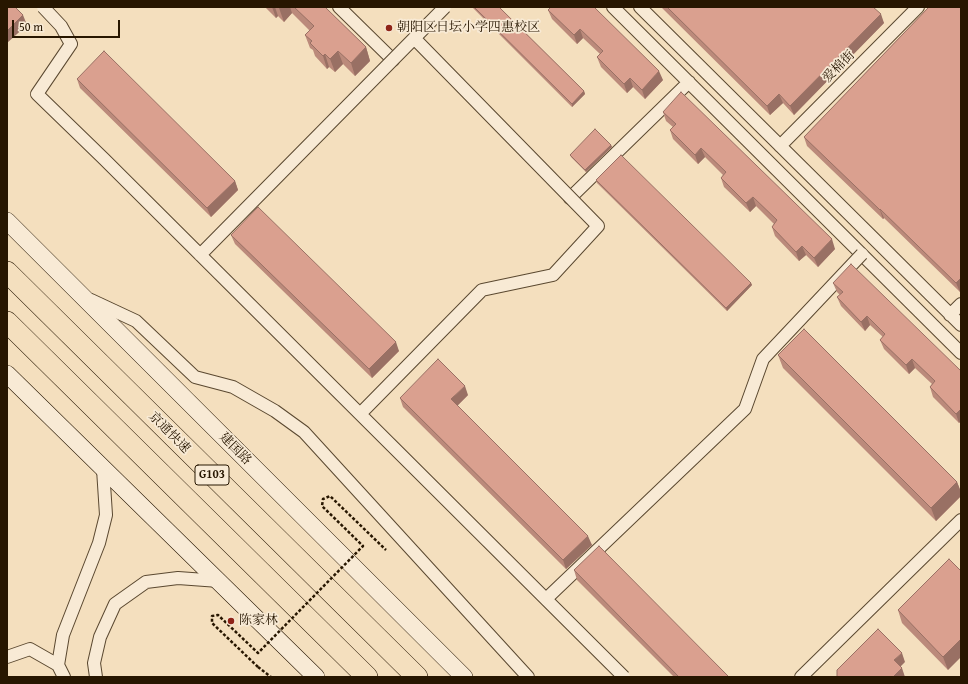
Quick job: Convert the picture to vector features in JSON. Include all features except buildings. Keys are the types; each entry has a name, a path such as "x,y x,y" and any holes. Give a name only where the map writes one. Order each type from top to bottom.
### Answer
{"highway":[{"name":"京通快速","path":"7,272 417,677"},
{"name":"G103","path":"7,322 367,677"}],"main road":[{"name":"建国路","path":"7,221 464,677"},
{"path":"7,374 316,677"}],"street":[{"path":"42,7 61,26 71,44 37,94 624,677"},
{"path":"339,7 393,60"},
{"path":"200,255 445,7"},
{"path":"613,7 961,353"},
{"path":"640,7 961,325"},
{"name":"爱棉街","path":"780,146 918,7"},
{"path":"360,414 482,290 553,275 598,226 414,38"},
{"path":"570,198 689,82"},
{"path":"546,599 744,409 763,359 862,254"},
{"path":"81,296 136,321 195,377 233,387 275,411 304,432 528,677"},
{"path":"950,315 961,304"},
{"path":"64,677 58,664 63,635 99,543 106,515 103,469"},
{"path":"801,677 961,520"},
{"path":"96,677 94,663 100,637 115,604 146,582 178,578 219,581"},
{"path":"7,657 30,649 58,664"}],"path":[{"path":"271,677 258,667 212,623 212,616 218,615 258,653 363,546 322,506 323,499 330,496 386,550"}],"place":[{"name":"朝阳区日坛小学四惠校区","path":"389,28"},
{"name":"陈家林","path":"231,621"}]}
